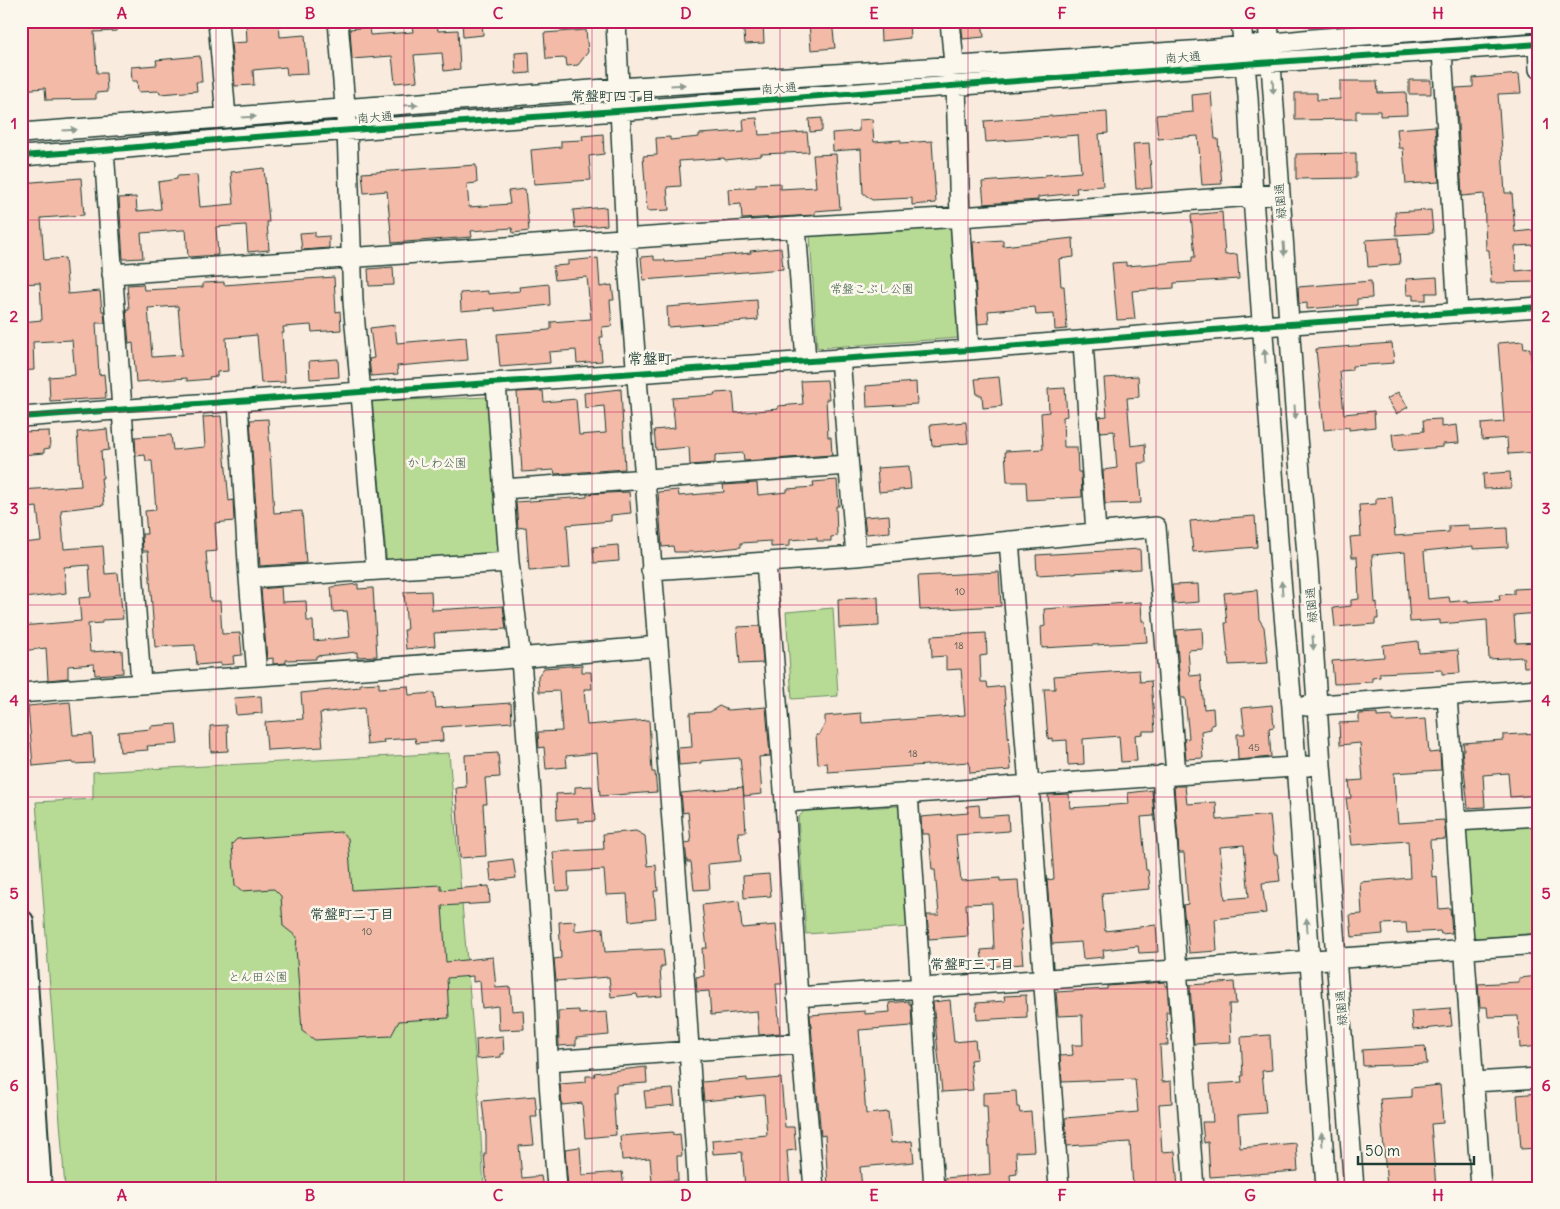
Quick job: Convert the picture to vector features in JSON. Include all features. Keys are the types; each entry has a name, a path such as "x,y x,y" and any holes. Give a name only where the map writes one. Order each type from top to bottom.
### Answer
{"main road":[{"path":"21,922 39,1188"}],"street":[{"path":"218,21 226,118"},
{"path":"338,21 346,110 350,258 376,570"},
{"path":"616,21 626,239 698,1188"},
{"path":"950,21 955,66 960,217 969,350"},
{"path":"1241,21 1326,1188"},
{"name":"緑園通","path":"1268,21 1354,1188"},
{"name":"南大通","path":"21,156 228,138 956,86 1243,55 1270,43 1454,25 1539,22"},
{"path":"1538,44 1539,69"},
{"name":"南大通","path":"21,133 620,88 1205,50 1243,55 1271,62 1538,44"},
{"path":"1442,51 1458,313"},
{"path":"104,150 142,684"},
{"path":"112,274 1280,194"},
{"path":"796,227 806,361"},
{"path":"21,417 1083,342 1262,326 1539,307"},
{"path":"1083,342 1096,533"},
{"path":"840,358 856,556"},
{"path":"496,383 508,562 521,659 545,985 557,1188"},
{"path":"238,402 257,675"},
{"path":"503,489 848,465"},
{"path":"651,570 856,556 1156,527 1178,969 1194,1188"},
{"path":"1009,542 1030,785 1059,1188"},
{"path":"249,578 508,562"},
{"path":"766,562 785,802 797,997 814,1188"},
{"path":"21,693 257,675 521,659 658,646"},
{"path":"1292,707 1539,689"},
{"path":"1447,696 1466,949 1481,1188"},
{"path":"785,802 1169,774 1322,765"},
{"path":"908,793 934,1188"},
{"path":"1456,822 1539,816"},
{"path":"797,997 1539,944"},
{"path":"549,1061 801,1043"},
{"path":"1474,1082 1539,1078"}],"green space":[{"name":"常盤こぶし公園","path":"954,227 959,338 817,348 810,236"},
{"name":"かしわ公園","path":"491,397 503,557 387,565 372,401"},
{"path":"833,608 838,696 792,699 786,612"},
{"name":"とん田公園","path":"449,753 478,1089 484,1188 65,1188 36,802 93,799 93,772"},
{"path":"897,806 902,810 909,927 806,934 798,818 804,811"},
{"path":"1539,822 1539,933 1476,938 1471,932 1464,831 1468,827"}],"building":[{"path":"21,21 117,21 117,31 94,32 97,73 106,73 107,92 96,93 96,99 46,100 45,88 21,90"},
{"path":"246,21 279,21 280,37 305,35 308,74 287,75 286,67 253,70 254,85 235,86 231,43 247,42"},
{"path":"462,21 482,21 483,35 463,37"},
{"path":"743,21 763,21 764,43 745,44"},
{"path":"809,21 832,21 835,48 811,50"},
{"path":"880,21 909,21 910,38 881,41"},
{"path":"961,21 982,21 984,37 963,39"},
{"path":"437,23 438,31 458,30 460,69 444,71 442,53 414,55 417,81 395,83 392,56 352,59 350,29 369,27 370,35 413,32 412,25"},
{"path":"586,30 588,52 578,65 567,66 566,58 546,59 544,33"},
{"path":"529,52 530,73 516,74 515,53"},
{"path":"200,56 202,82 196,82 197,91 160,94 159,91 138,92 137,81 132,81 131,67 157,65 156,60"},
{"path":"1519,74 1521,93 1498,94 1505,193 1512,193 1515,232 1534,230 1535,245 1515,246 1516,271 1536,269 1537,282 1491,283 1489,250 1486,250 1484,194 1462,196 1456,88 1473,87 1473,78"},
{"path":"1409,80 1431,80 1431,94 1409,94"},
{"path":"1340,81 1377,81 1378,93 1406,92 1407,115 1380,116 1380,111 1356,111 1356,119 1295,120 1295,93 1317,93 1317,100 1340,99"},
{"path":"1211,93 1215,139 1218,139 1222,184 1202,185 1198,136 1158,139 1156,115 1193,112 1192,95"},
{"path":"1107,112 1108,133 1099,134 1103,186 1076,188 1077,193 1038,197 1038,200 984,204 982,182 1081,172 1078,135 986,142 984,121"},
{"path":"757,118 759,135 807,132 809,152 761,154 761,156 725,160 724,158 679,161 681,186 667,187 669,210 647,211 643,156 657,155 656,138 670,137 670,140 699,137 699,134 744,131 743,119"},
{"path":"822,118 822,131 810,132 809,119"},
{"path":"872,119 874,142 901,140 901,143 932,141 936,203 912,205 912,198 872,200 863,193 861,149 833,151 832,133 859,131 859,120"},
{"path":"1435,126 1439,182 1406,184 1403,148 1399,148 1397,129"},
{"path":"603,134 604,154 589,156 591,180 534,184 531,150 561,147 561,141 583,140 582,136"},
{"path":"1149,143 1152,188 1136,189 1133,144"},
{"path":"1356,153 1356,178 1296,179 1296,154"},
{"path":"836,154 840,209 815,211 815,215 742,219 741,204 729,205 728,189 756,187 756,184 780,183 780,189 816,187 813,155"},
{"path":"476,165 477,183 467,184 469,207 510,204 508,191 525,189 529,231 513,233 512,228 471,231 472,237 392,243 387,191 364,193 362,173"},
{"path":"264,168 269,222 267,222 269,250 248,252 246,225 216,227 218,255 188,257 186,230 182,230 141,233 143,258 123,259 119,198 136,197 137,211 161,209 158,182 177,179 177,176 197,175 200,207 234,204 231,172"},
{"path":"81,178 84,215 41,218 44,260 65,258 68,294 100,291 105,323 96,323 99,375 104,374 106,398 50,401 49,377 75,375 72,340 33,342 34,370 21,371 21,322 42,320 40,283 21,284 21,183"},
{"path":"606,207 607,225 575,228 573,210"},
{"path":"1431,210 1433,233 1396,235 1395,212"},
{"path":"1222,212 1225,255 1237,254 1239,279 1174,283 1174,288 1132,291 1135,319 1117,320 1112,263 1126,262 1126,266 1192,261 1192,257 1195,257 1191,215"},
{"path":"315,232 315,237 329,236 329,248 302,250 300,233"},
{"path":"1073,238 1074,257 1059,259 1061,286 1064,286 1067,329 1055,330 1054,314 1036,315 1035,307 988,311 989,323 978,324 973,242 1003,240 1003,246"},
{"path":"1398,238 1400,264 1368,267 1366,240"},
{"path":"781,248 783,269 643,280 641,257 654,256 654,260 665,260 665,262 706,259 705,257"},
{"path":"598,258 600,287 612,285 614,300 610,300 612,326 602,327 603,337 600,337 602,361 577,363 576,350 549,352 550,363 500,367 497,334 549,330 551,329 551,322 591,319 587,277 555,280 553,266 568,265 568,261"},
{"path":"393,267 394,285 369,286 368,269"},
{"path":"334,277 336,312 340,311 341,330 312,332 311,325 283,327 285,382 261,383 257,335 226,338 228,371 217,372 217,376 209,377 210,379 187,381 187,378 136,382 133,343 129,344 126,309 129,309 127,285 143,284 144,290 203,287 203,283 224,282 224,285","holes":["178,306 182,355 152,357 148,308"]},
{"path":"1437,277 1438,293 1426,293 1426,300 1413,300 1413,295 1407,295 1406,279"},
{"path":"1371,281 1372,298 1357,299 1357,305 1307,309 1307,303 1299,304 1298,287"},
{"path":"549,284 550,305 495,311 495,308 461,311 460,293 488,291 488,294 520,291 519,287"},
{"path":"757,300 758,320 668,327 667,307"},
{"path":"395,325 397,343 466,337 468,360 397,366 398,374 371,376 369,359 374,358 370,328"},
{"path":"1523,341 1524,349 1530,348 1535,403 1539,403 1539,452 1508,454 1507,438 1482,440 1481,424 1504,422 1498,343"},
{"path":"1392,343 1394,363 1352,366 1352,370 1340,371 1344,414 1374,411 1375,427 1349,430 1349,427 1324,430 1316,349"},
{"path":"338,359 339,377 310,379 309,361"},
{"path":"1138,376 1139,397 1127,398 1131,446 1145,444 1146,463 1138,463 1141,503 1105,504 1103,470 1117,468 1114,431 1100,432 1099,417 1107,416 1104,378"},
{"path":"999,377 1002,406 983,408 982,395 977,395 975,379"},
{"path":"827,380 829,399 826,399 828,437 831,437 832,455 744,461 743,453 715,455 715,463 690,465 689,447 656,450 654,430 675,428 672,398 733,392 735,413 778,409 778,406 803,404 801,381"},
{"path":"916,382 917,404 867,407 866,386"},
{"path":"1065,388 1067,416 1063,417 1064,447 1077,447 1082,497 1027,500 1026,482 1007,482 1005,451 1043,449 1041,413 1049,412 1048,389"},
{"path":"621,389 625,469 555,474 554,470 522,472 517,392 543,391 544,402 576,399 579,435 606,433 604,406 585,408 584,393"},
{"path":"1398,392 1408,407 1396,414 1387,399"},
{"path":"221,416 229,501 233,500 234,521 215,523 217,551 206,552 210,601 220,601 222,634 240,633 242,655 233,656 234,664 197,665 195,645 155,647 148,551 143,551 142,534 147,534 145,511 156,510 152,461 146,461 145,455 136,456 135,437 171,435 173,450 205,447 203,417"},
{"path":"268,419 274,513 302,511 306,563 260,566 250,420"},
{"path":"1441,419 1441,427 1457,425 1459,443 1443,444 1443,447 1394,451 1392,434 1424,431 1423,420"},
{"path":"966,422 968,443 932,446 930,425"},
{"path":"107,429 109,450 101,451 104,505 61,510 64,549 103,546 105,574 118,573 123,619 102,620 102,623 88,624 90,652 122,650 123,673 95,675 94,664 68,666 68,678 48,680 46,648 22,651 21,626 81,621 79,598 91,597 89,565 64,567 66,593 24,598 22,575 26,575 23,543 41,541 37,507 21,509 21,490 81,486 77,432"},
{"path":"49,431 50,448 44,449 44,453 21,455 21,432"},
{"path":"909,466 911,489 879,492 877,468"},
{"path":"1510,472 1511,488 1484,489 1483,474"},
{"path":"837,480 839,506 836,506 837,536 831,537 831,541 817,541 817,538 790,540 790,546 771,547 771,541 741,543 741,547 694,552 674,552 673,546 662,547 658,492 678,490 679,496 724,492 723,485 757,483 758,495 787,492 787,489 814,487 813,482"},
{"path":"629,492 631,513 611,515 611,521 567,525 570,568 529,571 526,527 518,528 516,502 587,497 587,494"},
{"path":"1392,497 1395,536 1449,532 1449,526 1469,525 1469,530 1507,528 1508,547 1473,549 1473,546 1424,551 1428,599 1449,597 1450,602 1500,600 1499,595 1514,594 1514,589 1536,588 1537,600 1539,600 1539,613 1514,615 1516,643 1539,642 1539,666 1524,667 1523,657 1489,659 1487,620 1440,624 1440,620 1410,622 1405,552 1372,555 1378,619 1375,619 1375,624 1335,627 1333,608 1351,606 1351,600 1359,599 1357,557 1352,557 1350,537 1361,536 1359,505 1376,504 1376,498"},
{"path":"889,515 890,532 866,534 864,517"},
{"path":"1255,516 1257,547 1193,552 1190,521"},
{"path":"618,545 619,561 594,563 593,547"},
{"path":"1140,549 1141,569 1037,575 1036,555"},
{"path":"999,572 1001,606 920,610 918,576"},
{"path":"358,584 358,589 373,588 377,656 357,657 357,652 316,656 316,659 286,660 286,663 273,664 273,658 267,659 261,589 281,587 282,602 306,601 307,621 313,621 314,641 350,637 347,611 333,612 331,587"},
{"path":"1198,584 1199,602 1174,604 1172,585"},
{"path":"1257,590 1259,619 1264,627 1268,663 1229,665 1224,593"},
{"path":"431,591 432,610 503,606 506,629 434,633 435,646 406,649 404,630 407,630 404,592"},
{"path":"878,597 879,626 839,628 838,599"},
{"path":"1141,602 1142,621 1145,621 1147,642 1042,648 1041,627 1045,626 1044,609"},
{"path":"760,626 763,663 740,664 737,627"},
{"path":"1202,628 1203,649 1188,650 1190,676 1201,675 1204,709 1213,708 1214,724 1211,725 1211,729 1201,731 1203,758 1186,759 1184,739 1189,738 1185,698 1181,698 1176,630"},
{"path":"986,633 987,655 980,656 981,682 987,682 988,688 1004,686 1011,770 970,773 969,762 828,772 827,763 818,764 816,735 819,735 825,724 825,716 861,713 862,723 965,715 961,669 946,670 946,656 932,657 931,636"},
{"path":"1418,641 1419,653 1458,650 1460,673 1442,674 1442,670 1380,673 1380,677 1372,678 1372,682 1334,684 1332,661 1384,657 1383,645"},
{"path":"582,665 582,672 591,672 592,689 584,689 587,725 649,720 652,772 655,772 657,792 600,796 597,753 566,756 567,767 546,769 544,747 539,748 538,732 562,731 559,691 539,692 538,676 544,668"},
{"path":"1139,670 1140,682 1151,681 1155,731 1143,731 1143,734 1135,735 1137,761 1121,762 1119,736 1083,739 1084,764 1068,765 1067,740 1052,741 1052,738 1048,739 1044,689 1055,689 1054,676"},
{"path":"379,683 379,688 408,686 409,695 434,693 436,708 511,703 512,722 442,727 443,741 416,743 415,738 383,740 384,743 367,745 364,708 320,713 323,747 267,750 265,722 303,719 301,693 360,687 360,684"},
{"path":"261,696 262,713 236,715 234,698"},
{"path":"70,702 73,735 92,734 94,763 73,764 73,762 33,766 28,706"},
{"path":"1272,705 1274,727 1269,728 1271,757 1238,760 1237,734 1245,734 1242,708"},
{"path":"719,706 728,710 766,707 770,756 759,757 762,794 744,796 740,758 679,765 678,748 692,747 690,713 710,712"},
{"path":"1377,713 1377,717 1392,716 1392,721 1426,719 1429,753 1440,752 1441,770 1394,773 1395,792 1398,823 1444,820 1446,839 1430,840 1432,877 1437,876 1439,909 1450,908 1452,933 1441,934 1440,931 1407,933 1406,923 1382,924 1383,934 1352,937 1350,915 1362,914 1360,882 1410,878 1408,841 1352,845 1346,798 1351,798 1349,781 1363,780 1360,743 1340,745 1339,723 1359,722 1359,714"},
{"path":"176,724 178,744 147,746 148,750 120,752 118,732 151,729 151,726"},
{"path":"227,725 228,751 211,752 210,726"},
{"path":"1539,733 1539,795 1510,797 1508,773 1483,775 1485,807 1468,808 1462,750 1464,750 1463,743 1503,740 1503,735"},
{"path":"498,753 500,777 485,778 487,804 483,804 486,856 460,858 456,788 466,787 465,755"},
{"path":"592,786 595,821 578,822 578,818 557,820 556,794 575,793 575,787"},
{"path":"1174,786 1185,786 1187,804 1216,802 1217,820 1270,815 1274,854 1277,854 1280,881 1262,883 1266,913 1215,919 1217,951 1189,953 1183,905 1188,904 1184,853 1179,853","holes":["1244,845 1249,897 1225,899 1220,847"]},
{"path":"743,787 746,832 738,832 741,861 708,864 710,889 694,890 691,862 687,862 685,843 691,842 688,812 683,813 681,793"},
{"path":"1152,790 1154,816 1141,817 1146,870 1148,870 1150,889 1102,893 1105,931 1156,925 1158,952 1139,953 1138,946 1103,950 1104,957 1083,959 1081,942 1052,944 1047,880 1054,879 1048,795 1069,794 1070,808 1129,804 1128,793"},
{"path":"979,805 980,817 1008,815 1009,831 956,835 961,881 1000,878 1000,881 1018,880 1023,964 983,967 981,950 994,949 992,903 966,904 968,936 929,939 927,915 939,915 935,870 932,870 929,834 922,834 921,817 968,813 967,806"},
{"path":"636,831 645,836 648,866 656,865 658,891 654,891 656,918 629,921 627,894 606,895 604,870 568,872 569,890 556,891 553,852 604,849 603,834"},
{"path":"341,832 348,838 352,890 441,885 441,890 489,886 490,903 442,906 446,962 493,957 496,988 510,987 512,1011 523,1010 524,1029 499,1030 498,1006 482,1008 480,981 473,982 473,976 447,978 449,1018 399,1021 391,1036 315,1040 302,1031 296,948 297,937 283,926 281,896 274,889 241,891 235,886 232,844 237,839"},
{"path":"513,859 516,878 491,881 489,862"},
{"path":"769,874 771,896 744,898 743,876"},
{"path":"739,901 742,928 776,925 782,984 776,984 780,1033 759,1035 757,1011 711,1015 709,991 697,992 696,977 704,976 702,948 707,948 702,905"},
{"path":"575,921 575,931 603,928 605,952 663,949 665,966 660,968 662,996 638,998 637,994 611,997 609,977 556,981 554,959 561,958 559,922"},
{"path":"1539,976 1539,1046 1520,1048 1518,1016 1488,1017 1487,1007 1480,1007 1478,984 1519,982 1519,978"},
{"path":"1165,982 1169,1012 1166,1012 1168,1045 1160,1045 1162,1082 1171,1081 1172,1103 1159,1104 1162,1152 1175,1151 1178,1188 1133,1188 1130,1142 1067,1146 1065,1118 1138,1112 1135,1079 1062,1082 1060,1056 1073,1055 1072,1045 1083,1045 1082,1015 1058,1016 1056,992 1107,989 1107,986"},
{"path":"1234,982 1236,1004 1229,1004 1231,1042 1194,1044 1190,985"},
{"path":"1026,995 1027,1017 977,1020 976,1003 1005,1001 1004,996"},
{"path":"950,1000 954,1042 975,1040 977,1059 970,1060 973,1090 942,1092 933,1002"},
{"path":"909,1001 909,1004 911,1004 912,1026 859,1030 866,1114 888,1112 891,1143 912,1141 914,1162 860,1167 862,1188 828,1188 825,1135 821,1136 810,1015 865,1011 865,1014 890,1012 889,1003"},
{"path":"1450,1008 1452,1026 1413,1030 1411,1011"},
{"path":"579,1010 579,1014 607,1012 609,1035 576,1038 576,1045 559,1046 558,1011"},
{"path":"1270,1035 1272,1070 1262,1071 1266,1113 1238,1115 1240,1148 1296,1143 1298,1171 1210,1177 1208,1142 1204,1143 1202,1122 1213,1122 1210,1084 1242,1082 1241,1037"},
{"path":"503,1036 504,1054 501,1054 501,1057 477,1059 476,1039"},
{"path":"1425,1046 1427,1064 1363,1066 1362,1050"},
{"path":"646,1067 647,1083 616,1085 616,1093 613,1093 616,1135 585,1138 582,1103 562,1105 560,1084 586,1082 586,1076 595,1076 594,1073"},
{"path":"747,1078 747,1081 781,1078 785,1127 794,1127 796,1150 787,1151 790,1188 745,1188 742,1152 713,1154 712,1140 767,1135 764,1095 704,1101 702,1082"},
{"path":"1440,1085 1443,1123 1431,1124 1436,1188 1387,1188 1380,1099 1411,1097 1411,1088"},
{"path":"673,1089 675,1105 646,1108 644,1091"},
{"path":"1016,1091 1017,1107 1019,1107 1020,1113 1031,1112 1034,1151 1016,1152 1017,1174 1010,1175 1011,1188 945,1188 945,1178 990,1174 987,1106 983,1106 983,1093"},
{"path":"1539,1093 1539,1148 1521,1149 1517,1095"},
{"path":"535,1096 537,1117 531,1117 534,1145 519,1146 522,1178 541,1176 543,1188 487,1188 484,1154 486,1154 486,1136 482,1101"},
{"path":"673,1132 673,1135 680,1134 682,1156 677,1156 678,1180 652,1182 650,1158 622,1160 620,1136"},
{"path":"580,1147 582,1175 622,1172 624,1188 568,1188 565,1149"}],"cycle path":[{"path":"21,156 1244,64 1539,44"},
{"path":"21,417 969,350 1262,326 1539,307"}],"district":[{"name":"常盤町四丁目","path":"613,96"},
{"name":"常盤町","path":"650,358"},
{"name":"常盤町二丁目","path":"352,914"},
{"name":"常盤町三丁目","path":"972,964"}]}
